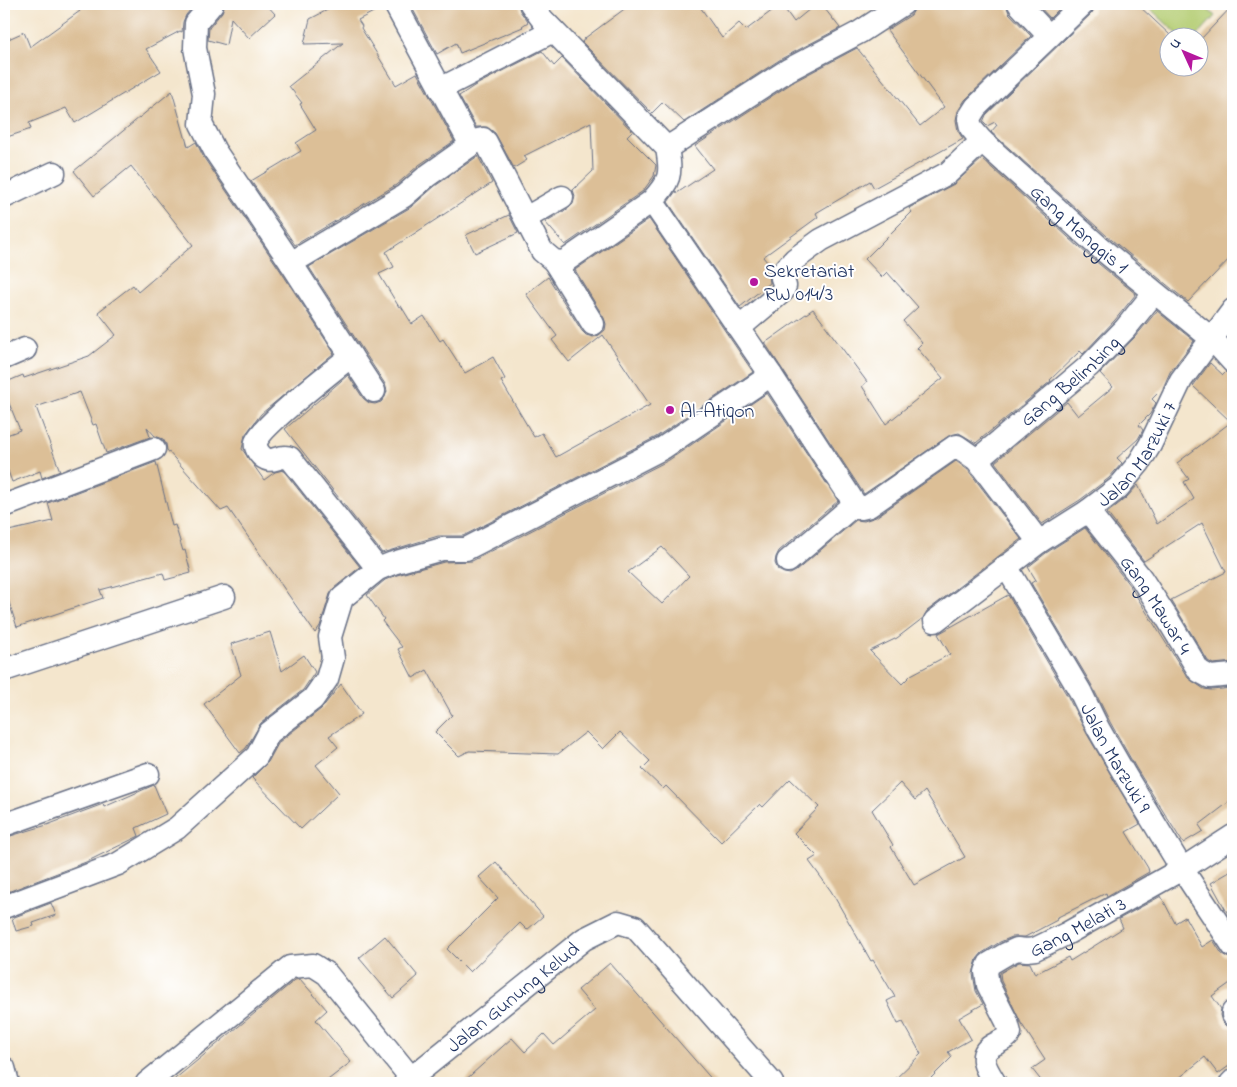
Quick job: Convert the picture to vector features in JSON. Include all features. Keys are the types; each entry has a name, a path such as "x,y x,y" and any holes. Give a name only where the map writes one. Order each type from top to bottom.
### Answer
{"street":[{"path":"212,4 196,23 196,48 204,94 201,124 215,151 291,263 374,391"},
{"path":"395,4 471,145"},
{"path":"531,4 553,31 667,148 671,168 666,184 652,201 564,262 554,261"},
{"path":"667,148 788,70 860,32 903,4"},
{"path":"1019,4 1049,36 1084,4"},
{"path":"440,89 553,31"},
{"name":"Gang Manggis 1","path":"1049,36 970,114 968,123 982,141 1098,246 1212,339 1233,362"},
{"path":"291,263 404,196 427,176 478,140 483,139 526,218 542,252 554,261 593,324"},
{"path":"738,328 780,295 785,288 783,272 795,259 821,240 948,173 982,141"},
{"path":"4,197 54,173"},
{"path":"526,218 562,196"},
{"path":"652,201 771,375 855,504 861,508 869,506 957,446 977,460 1039,542"},
{"name":"Gang Belimbing","path":"977,460 1089,366 1125,329 1154,293"},
{"name":"Jalan Marzuki 7","path":"935,620 1039,542 1088,511 1118,488 1139,463 1150,445 1181,380 1233,310"},
{"path":"4,358 25,349"},
{"path":"351,356 284,412 267,428 256,444 259,452 268,460 272,461 284,456 290,458 378,569"},
{"path":"4,907 118,864 177,828 240,772 257,756 270,733 313,700 327,679 333,658 330,637 342,598 378,569 442,549 466,549 663,448 771,375"},
{"path":"4,506 154,449"},
{"path":"788,561 855,504"},
{"name":"Gang Mawar 4","path":"1088,511 1141,578 1168,618 1199,671 1210,677 1233,675"},
{"name":"Jalan Marzuki 9","path":"1006,566 1080,691 1098,728 1125,775 1182,869 1233,946"},
{"path":"4,670 224,597"},
{"path":"4,826 148,774"},
{"path":"1182,869 1233,836"},
{"name":"Gang Melati 3","path":"995,1083 983,1060 983,1055 990,1046 1008,1037 1010,1033 1007,1022 988,985 986,972 989,964 1017,949 1035,949 1066,934 1182,869"},
{"name":"Jalan Gunung Kelud","path":"147,1083 290,967 313,965 327,974 408,1081 584,939 618,922 635,927 772,1083"},
{"path":"4,1068 8,1083"}],"green space":[{"path":"1145,4 1202,4 1215,16 1204,28 1171,28"}],"building":[{"path":"76,4 195,4 186,15 182,32 180,31 146,49 161,71 75,123 66,108 29,123 31,129 4,138 4,41 24,32 30,47 80,11"},
{"path":"225,4 266,4 275,14 249,38 231,18 226,45 208,40 209,28 222,12"},
{"path":"339,4 382,4 383,7 358,20 362,26 361,28 396,85 417,73 454,141 419,165 396,185 295,245 251,181 301,151 296,143 316,130 300,104 302,103 289,86 343,43 304,44 310,19"},
{"path":"410,4 518,4 520,11 528,22 523,27 460,53 456,43 437,54"},
{"path":"630,4 698,4 722,38 739,23 746,30 781,4 794,22 816,4 821,4 840,28 781,59 684,122 663,102 652,113 582,42"},
{"path":"916,4 1006,4 1009,13 1031,36 965,100 958,111 956,120 958,131 963,139 874,188 870,181 816,213 818,217 763,257 771,267 770,283 740,307 668,202 676,191 677,193 713,169 695,146 795,81 857,48 920,126 944,107 887,30 911,15"},
{"path":"1037,4 1064,4 1050,18"},
{"path":"1096,4 1137,4 1163,28 1160,28 1160,78 1210,78 1210,29 1233,5 1233,255 1188,302 1107,236 991,132 997,125 995,122 987,126 983,122 986,115 1092,13"},
{"path":"542,51 554,66 562,58 632,131 627,136 656,165 654,176 643,191 565,245 545,222 573,204 575,196 573,190 593,171 591,122 524,156 527,160 514,168 495,133 487,127 476,127 459,96 474,86"},
{"path":"172,91 188,147 196,142 204,158 334,353 261,414 245,435 242,449 264,480 275,472 283,470 360,567 334,588 330,594 320,626 315,633 228,508 221,511 167,450 163,439 155,436 147,427 150,437 106,453 96,424 93,425 80,392 36,407 60,471 42,478 40,471 12,482 4,460 4,436 20,430 4,391 4,383 23,375 24,378 89,356 116,335 98,312 133,285 138,292 193,245 131,166 94,196 74,171"},
{"path":"478,156 492,183 386,252 394,267 379,274 412,324 424,316 440,341 443,339 465,373 493,357 505,379 501,381 534,437 542,433 556,457 650,405 603,335 569,362 552,340 557,336 526,294 548,277 582,331 586,335 593,337 599,335 605,330 604,318 575,270 649,219 753,372 656,437 463,536 438,536 382,553 285,429 348,375 363,398 369,403 381,402 387,391 385,384 309,267 411,207 435,186"},
{"path":"982,159 1089,256 1136,294 1083,354 1080,351 1051,381 976,443 959,433 950,435 864,494 765,343 813,309 867,382 862,386 886,424 943,378 917,348 922,343 903,321 918,307 887,272 882,277 865,259 912,212 909,208 954,184"},
{"path":"509,215 518,233 475,253 466,235"},
{"path":"1157,311 1194,341 1170,372 1163,388 1152,399 1156,403 1150,414 1139,425 1143,430 1138,439 1117,458 1122,463 1109,478 1080,500 1042,524 995,462 1067,402 1078,416 1113,387 1100,373"},
{"path":"1210,363 1223,375 1226,372 1233,375 1233,662 1213,664 1208,661 1171,600 1226,572 1202,523 1144,561 1107,513 1126,498 1138,485 1157,524 1194,499 1184,482 1189,479 1177,463 1231,422 1193,386"},
{"path":"767,393 838,501 779,551 775,563 778,570 790,574 856,520 864,521 876,517 956,461 968,470 1021,539 927,611 923,618 897,638 870,651 902,684 911,675 950,654 938,634 1008,595 1140,824 1126,832 1149,872 1107,896 1106,893 1056,918 1057,920 1025,937 1012,937 1000,942 982,953 977,959 973,974 976,991 983,1004 959,1018 971,1039 948,1052 952,1057 926,1083 891,1083 921,1054 903,1022 898,1024 887,1001 895,997 873,960 871,961 831,891 809,861 817,856 794,833 819,807 790,779 763,807 760,804 721,842 666,786 663,789 642,769 650,761 620,732 603,749 586,732 558,754 469,751 459,756 435,732 452,715 427,670 413,678 398,649 402,647 382,621 384,619 367,595 385,580 397,575 444,562 472,561 669,460","holes":["662,547 689,576 662,604 628,572","900,783 915,800 925,791 965,857 914,885 891,847 893,845 872,810"]},
{"path":"156,462 172,526 175,525 183,551 185,550 191,573 165,580 163,573 100,590 103,598 17,627 4,587 4,532 53,521 48,503"},
{"path":"1085,528 1130,586 1188,678 1204,689 1233,688 1233,799 1199,825 1203,831 1183,843 1136,768 1091,684 1031,583 1036,580 1028,567"},
{"path":"270,632 282,671 304,655 315,672 303,690 261,723 246,748 240,753 204,704 241,675 231,644"},
{"path":"341,684 362,714 329,736 338,747 316,765 339,793 301,829 252,778 268,762 279,742 321,709"},
{"path":"154,785 166,814 136,828 139,836 86,862 5,893 4,838 47,825 103,804 104,807"},
{"path":"496,862 543,916 527,930 520,923 470,972 447,949 498,898 479,877"},
{"path":"1233,870 1233,923 1211,883"},
{"path":"1161,896 1175,923 1185,917 1202,947 1213,940 1222,954 1233,959 1233,981 1212,996 1221,1009 1222,1022 1227,1027 1233,1028 1233,1063 1218,1074 1205,1057 1173,1083 1043,1083 1032,1069 1045,1060 1021,1023 1001,981 1000,973 1019,962 1030,963 1035,974 1068,957 1070,961 1123,928 1119,919"},
{"path":"51,903 56,915 33,923 34,926 16,931 12,918"},
{"path":"385,936 418,976 393,998 359,958"},
{"path":"610,963 715,1083 462,1083 512,1038 525,1052 544,1034 554,1045 595,1010 578,990"},
{"path":"300,979 327,1010 316,1020 351,1062 324,1083 170,1083 295,980"}],"place":[{"name":"Sekretariat RW 014/3","path":"754,282"},
{"name":"Al-Atiqon","path":"670,410"}]}
